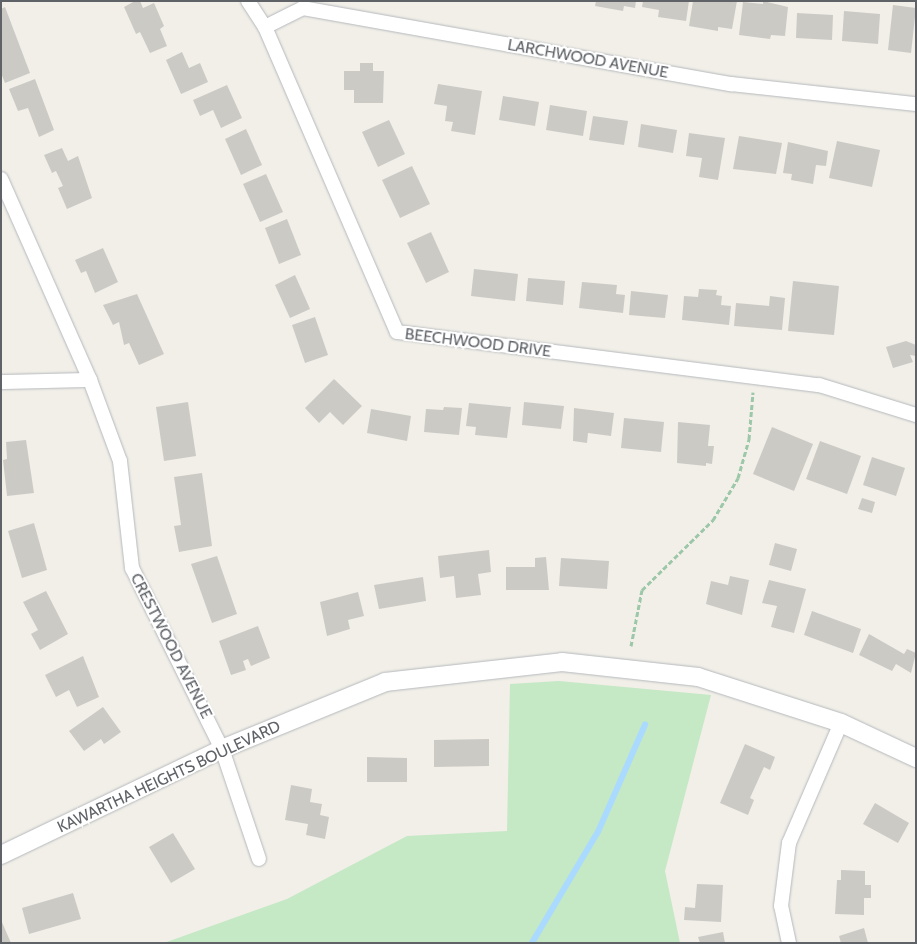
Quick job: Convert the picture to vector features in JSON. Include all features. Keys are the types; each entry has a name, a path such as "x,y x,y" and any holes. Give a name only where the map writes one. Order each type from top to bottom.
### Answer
{"street":[{"name":"BEECHWOOD DRIVE","path":"248,1 265,27 397,332 819,385 916,415"},
{"name":"LARCHWOOD AVENUE","path":"265,27 303,8 731,84 916,104"},
{"name":"CRESTWOOD AVENUE","path":"1,179 90,380 120,462 132,568 222,749 259,859"},
{"path":"1,382 90,380"},
{"name":"KAWARTHA HEIGHTS BOULEVARD","path":"1,855 222,749 385,682 562,662 698,677 841,723 916,758"},
{"path":"789,943 781,906 789,843 841,723"}],"path":[{"path":"631,646 634,617 642,590 713,520 738,478 749,439 754,377"}],"green space":[{"path":"559,681 711,695 665,871 680,943 164,943 287,899 407,836 507,831 510,684"}],"building":[{"path":"135,1 140,1 143,8 154,3 164,26 160,29 167,46 150,53 140,32 136,34 124,7"},
{"path":"596,1 636,1 635,8 624,6 623,11 595,6"},
{"path":"643,1 689,1 686,21 658,17 659,10 642,7"},
{"path":"693,1 737,1 732,29 718,27 718,31 689,26"},
{"path":"763,1 788,7 785,36 771,35 770,39 739,35 743,2 763,4"},
{"path":"893,5 916,8 911,53 888,50"},
{"path":"5,7 30,73 5,83 1,73 1,9"},
{"path":"844,11 880,14 878,44 842,41"},
{"path":"797,13 833,15 832,40 796,38"},
{"path":"182,52 189,68 200,63 208,82 181,94 166,60"},
{"path":"360,63 373,63 373,71 384,71 383,103 354,103 354,90 344,90 344,71 360,71"},
{"path":"35,79 54,130 39,137 28,108 18,111 9,89"},
{"path":"438,84 482,91 475,135 451,131 453,122 445,121 447,106 434,104"},
{"path":"227,85 242,118 221,128 213,110 200,116 193,100"},
{"path":"503,96 539,102 535,126 499,120"},
{"path":"550,105 587,111 583,136 546,130"},
{"path":"593,116 628,121 624,145 589,140"},
{"path":"389,120 405,154 378,167 362,132"},
{"path":"641,124 677,130 673,153 638,147"},
{"path":"246,129 262,165 241,175 225,139"},
{"path":"689,133 725,138 718,180 699,177 702,158 686,156"},
{"path":"739,136 782,143 776,174 733,169"},
{"path":"837,141 880,150 872,187 829,178"},
{"path":"788,142 828,151 826,166 816,165 813,184 791,180 792,174 783,173"},
{"path":"62,148 68,161 78,156 92,198 67,209 58,188 63,186 56,171 52,173 44,155"},
{"path":"412,166 430,204 400,218 382,180"},
{"path":"266,174 283,212 260,222 243,184"},
{"path":"287,219 301,255 279,264 265,228"},
{"path":"431,232 449,272 426,283 407,243"},
{"path":"103,248 118,282 95,293 86,271 81,273 75,260"},
{"path":"474,269 518,274 515,301 471,296"},
{"path":"295,275 310,309 290,318 275,285"},
{"path":"528,278 565,281 563,305 526,301"},
{"path":"793,281 839,286 834,335 788,331"},
{"path":"582,282 617,285 616,294 625,295 623,313 579,308"},
{"path":"699,289 717,290 716,295 722,296 721,305 731,306 729,325 682,320 684,296 698,297"},
{"path":"631,291 668,295 665,318 629,315"},
{"path":"137,294 164,354 139,365 129,343 124,345 119,322 113,325 103,305"},
{"path":"770,296 785,298 782,330 734,326 736,303 769,306"},
{"path":"315,317 328,355 305,363 292,325"},
{"path":"906,341 916,345 916,356 910,355 913,362 893,368 886,347"},
{"path":"334,379 362,406 343,425 330,412 319,423 305,408"},
{"path":"188,402 196,456 164,461 156,407"},
{"path":"524,402 564,406 561,429 522,425"},
{"path":"469,403 511,407 507,438 475,435 476,427 466,426"},
{"path":"444,407 462,408 459,435 424,432 426,409 443,410"},
{"path":"574,408 614,413 611,436 588,433 587,443 573,441"},
{"path":"371,409 411,416 407,441 367,433"},
{"path":"624,418 664,422 661,452 621,448"},
{"path":"678,422 710,425 708,446 714,446 712,464 706,463 706,466 677,463"},
{"path":"772,427 813,444 794,491 753,474"},
{"path":"26,440 34,493 7,496 3,460 7,459 6,442"},
{"path":"820,441 861,456 847,494 806,479"},
{"path":"872,457 905,468 896,496 863,485"},
{"path":"202,473 212,546 179,552 174,526 181,525 174,477"},
{"path":"862,498 875,502 872,513 858,509"},
{"path":"34,523 47,570 22,578 8,531"},
{"path":"775,543 797,549 791,571 769,565"},
{"path":"489,550 491,572 478,574 481,595 456,598 454,576 440,578 438,556"},
{"path":"217,556 237,614 212,623 191,564"},
{"path":"546,557 549,590 506,590 506,567 535,567 535,558"},
{"path":"561,558 609,561 607,589 559,586"},
{"path":"730,576 749,580 742,615 706,604 711,581 728,585"},
{"path":"423,577 426,601 379,609 374,585"},
{"path":"769,580 806,589 794,633 771,627 777,606 762,603"},
{"path":"46,591 68,634 40,650 31,634 38,630 23,602"},
{"path":"358,592 364,616 348,620 350,629 327,636 320,602"},
{"path":"812,611 861,629 853,653 804,635"},
{"path":"258,626 270,658 251,666 248,659 243,661 246,670 231,675 219,641"},
{"path":"869,634 904,654 907,649 916,653 911,673 896,664 892,671 859,655"},
{"path":"83,656 99,697 77,707 69,690 56,697 45,675"},
{"path":"103,707 121,732 104,744 101,739 84,751 69,731"},
{"path":"489,739 489,766 434,767 434,740"},
{"path":"745,744 775,757 770,770 764,767 750,798 754,800 748,815 720,803"},
{"path":"367,757 407,758 407,782 367,782"},
{"path":"291,785 312,789 310,802 322,804 320,815 329,817 325,839 306,835 308,824 285,820"},
{"path":"875,803 909,823 898,843 863,824"},
{"path":"173,833 195,869 171,883 149,847"},
{"path":"841,870 865,871 865,885 871,885 871,898 864,898 864,915 835,914 837,880 841,880"},
{"path":"697,884 723,885 721,922 684,920 685,907 695,908"},
{"path":"73,893 81,919 29,934 22,908"},
{"path":"1,920 11,943 1,943"},
{"path":"864,928 868,943 841,943 839,936"},
{"path":"723,932 725,943 700,943 698,937"}],"waterway":[{"path":"532,943 598,832 645,725"}]}
